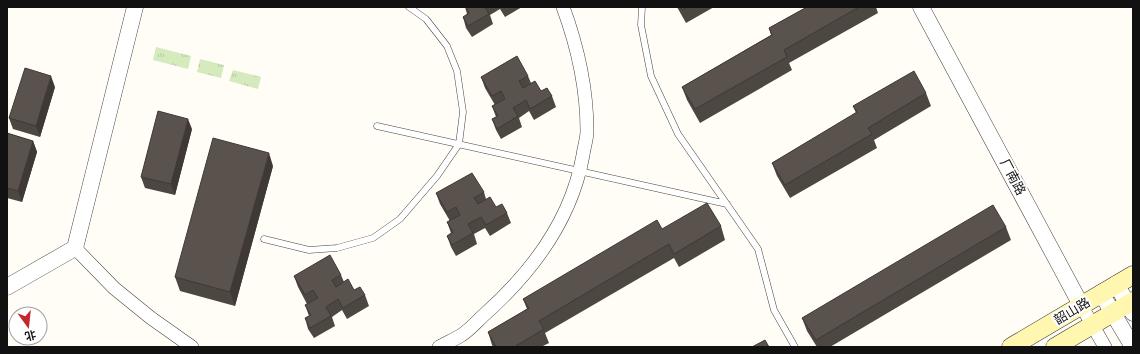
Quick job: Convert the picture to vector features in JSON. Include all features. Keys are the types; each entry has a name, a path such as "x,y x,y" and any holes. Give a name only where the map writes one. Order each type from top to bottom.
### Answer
{"main road":[{"name":"韶山路","path":"1011,347 1133,275"},
{"name":"韶山路","path":"1055,347 1092,325 1127,308"}],"street":[{"path":"7,287 75,248 135,7"},
{"path":"439,347 456,343 462,335 492,308 521,278 545,247 565,214 580,171 587,132 582,76 563,7"},
{"name":"厂南路","path":"921,7 1105,347"},
{"path":"75,248 114,288 151,318 192,347"},
{"path":"1109,288 1127,308 1133,347"}],"lane":[{"path":"264,239 309,250 337,248 373,238 400,218 437,176 459,144 464,112 457,71 447,46 426,19 410,7"},
{"path":"642,7 641,25 652,76 678,134 758,249 774,310 795,347"},
{"path":"376,126 727,204"}],"green space":[{"path":"156,47 191,56 188,69 153,60"},
{"path":"200,59 224,65 221,78 197,72"},
{"path":"233,70 261,77 258,89 229,81"}],"building":[{"path":"466,7 485,7 489,14 468,26 463,17 469,13"},
{"path":"680,7 687,7 682,10"},
{"path":"807,7 859,7 784,50 787,57 695,109 682,87 772,35 769,28"},
{"path":"517,56 528,76 519,81 523,88 535,81 541,91 547,88 552,96 530,109 526,100 513,108 518,116 497,129 492,119 498,116 492,106 505,99 501,91 492,96 481,77"},
{"path":"25,68 51,76 36,126 9,118"},
{"path":"914,71 926,93 868,128 872,134 785,185 772,163 857,112 853,106"},
{"path":"158,111 188,119 171,184 141,177"},
{"path":"7,133 33,141 18,191 7,188"},
{"path":"213,138 269,153 230,292 175,277"},
{"path":"472,173 484,192 474,198 478,204 490,197 496,207 502,204 507,213 486,225 481,217 468,224 473,233 452,245 447,236 453,232 447,222 460,215 456,207 447,212 436,193"},
{"path":"707,203 721,226 674,254 669,244 539,321 544,329 514,347 496,347 488,332 529,308 523,299 657,220 662,229"},
{"path":"993,205 1006,227 816,340 802,318"},
{"path":"330,255 341,275 332,280 336,287 348,279 354,290 360,287 365,295 343,308 338,299 326,307 331,316 310,328 305,318 311,315 305,305 318,298 313,290 305,295 294,276"},
{"path":"765,340 769,347 752,347"}]}
